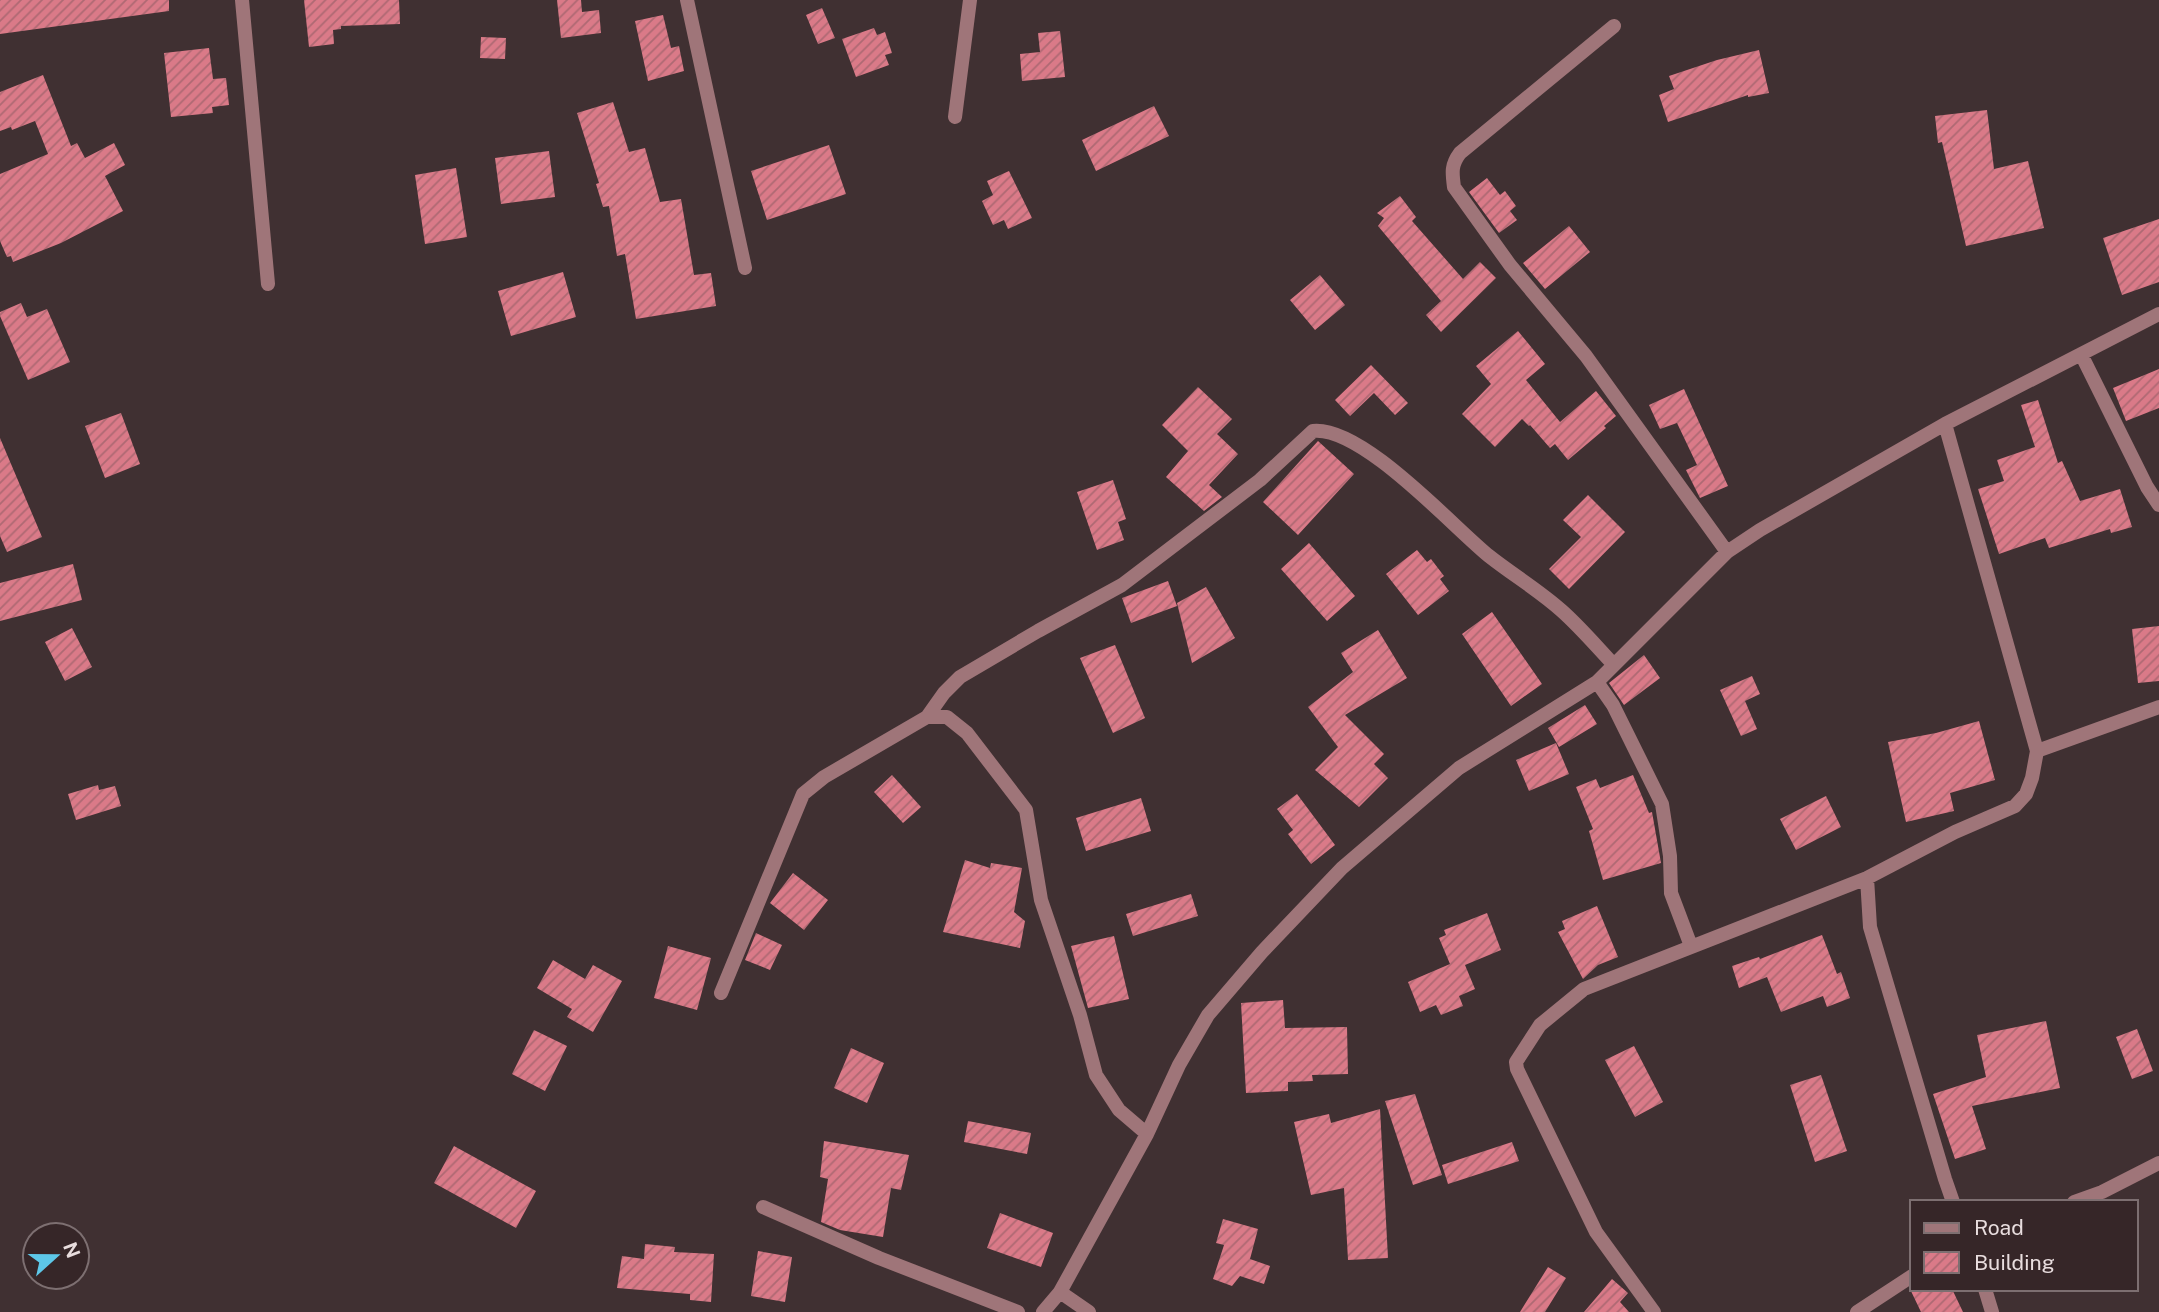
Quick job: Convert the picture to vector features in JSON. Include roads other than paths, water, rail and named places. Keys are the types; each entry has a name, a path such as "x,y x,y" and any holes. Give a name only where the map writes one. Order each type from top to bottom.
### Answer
{"street":[{"path":"242,0 268,284"},
{"path":"687,0 745,268"},
{"path":"955,117 970,0"},
{"path":"1614,26 1460,153 1451,171 1454,187 1510,265 1586,356 1727,552"},
{"path":"1042,1312 1060,1292 1147,1134 1179,1065 1208,1015 1262,952 1342,868 1459,768 1597,682 1727,552 1760,530 1945,424 2159,314"},
{"path":"2081,354 2147,487 2159,505"},
{"path":"1654,1312 1596,1231 1516,1062 1540,1025 1584,989 1867,878 1955,832 2015,806 2026,794 2037,751 1945,424"},
{"path":"721,993 803,794 824,777 927,716 960,677 1122,585 1260,480 1313,431 1324,430 1341,435 1397,472 1489,556 1562,611 1615,665"},
{"path":"1597,682 1618,714 1662,804 1670,856 1671,892 1691,946"},
{"path":"2037,751 2159,707"},
{"path":"927,716 947,717 967,733 1027,810 1041,900 1080,1016 1096,1075 1119,1110 1147,1134"},
{"path":"1867,878 1870,927 1952,1200"},
{"path":"2086,1200 2104,1197 2159,1163"},
{"path":"763,1207 878,1258 1018,1312"},
{"path":"1857,1312 1910,1277"},
{"path":"1986,1291 1993,1312"},
{"path":"1060,1292 1089,1312"}]}
